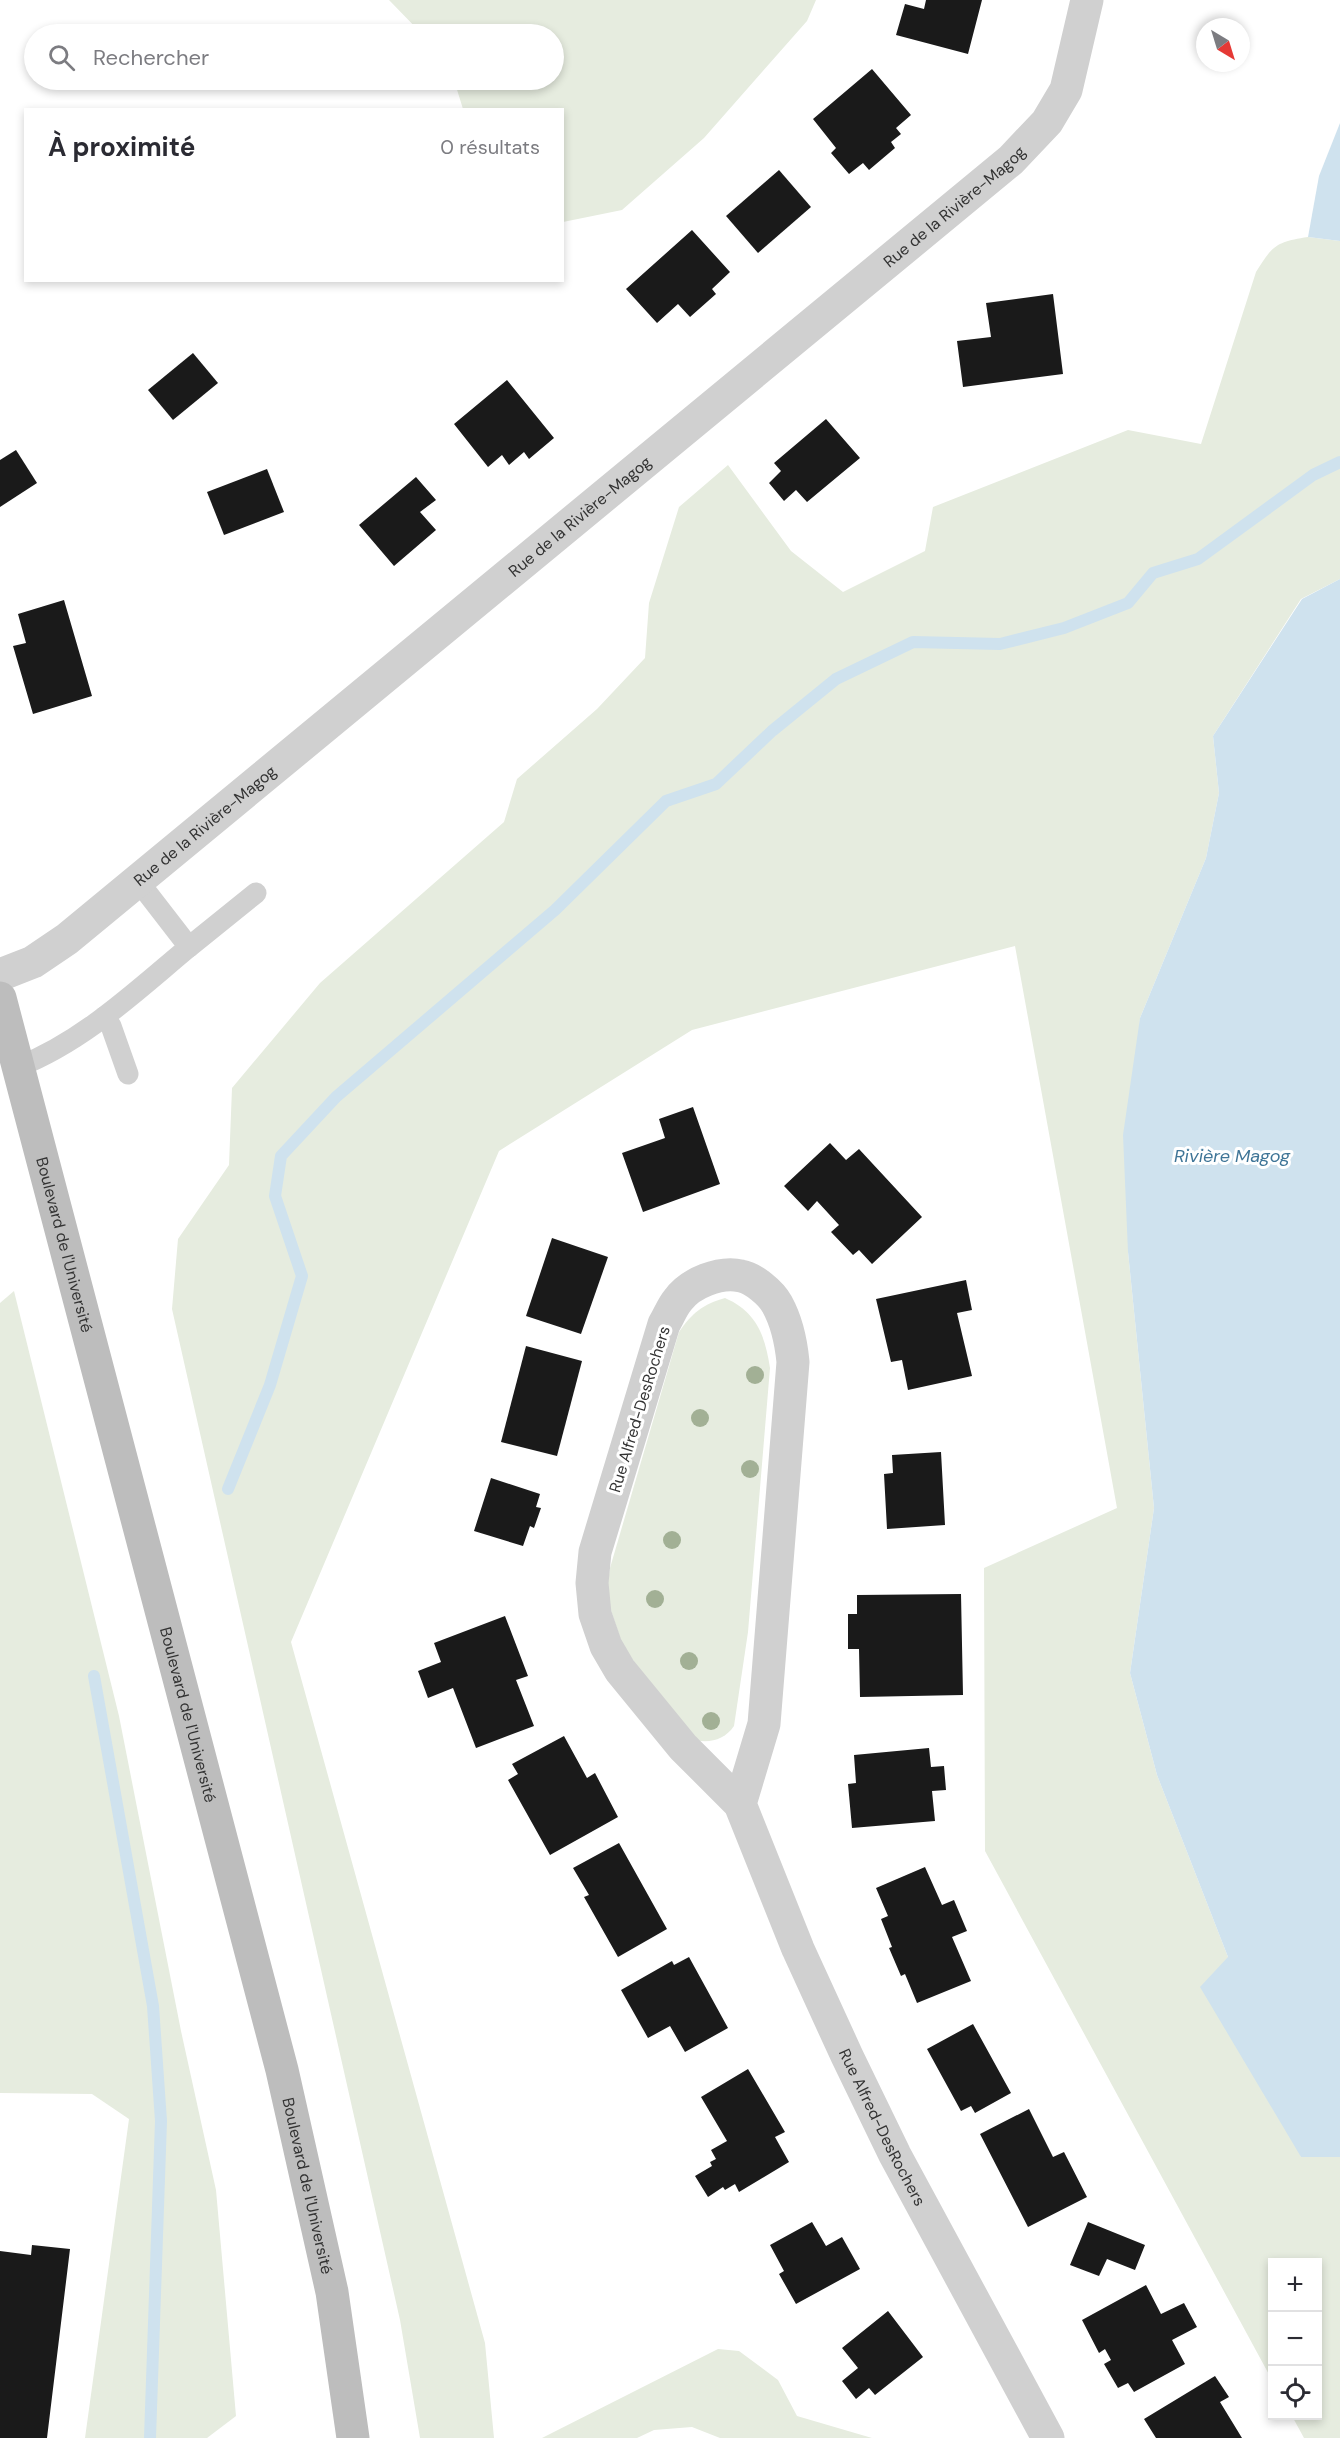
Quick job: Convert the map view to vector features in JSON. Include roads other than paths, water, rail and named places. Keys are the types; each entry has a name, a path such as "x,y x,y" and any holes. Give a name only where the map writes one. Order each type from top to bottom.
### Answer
{"street":[{"name":"Rue de la Rivière-Magog","path":"0,975 33,962 54,949 1011,160 1047,122 1066,90 1087,0"},
{"name":"Boulevard de l'Université","path":"0,998 282,2070 330,2282 353,2438"},
{"name":"Rue Alfred-DesRochers","path":"740,1804 764,1724 793,1362 790,1333 776,1302 758,1285 741,1275 722,1276 699,1282 678,1298 664,1324 595,1551 592,1583 595,1614 606,1646 620,1670 683,1747 740,1804 798,1949 846,2056 896,2155 1048,2438"}],"lane":[{"path":"138,881 189,947"},
{"path":"18,1066 51,1053 104,1017 256,892"},
{"path":"104,1017 111,1026 128,1074"}],"water":[{"path":"1340,123 1340,241 1308,237 1319,176"},
{"name":"Rivière Magog","path":"1340,579 1340,2157 1301,2157 1200,1987 1228,1957 1157,1775 1130,1673 1154,1508 1128,1252 1123,1135 1140,1018 1206,858 1219,793 1213,736 1302,599"}],"waterway":[{"path":"228,1489 270,1385 302,1276 275,1196 281,1156 336,1097 555,910 666,801 716,784 772,731 836,679 913,642 1000,644 1064,628 1128,603 1153,573 1198,559 1313,475 1340,462"},
{"path":"94,1676 153,2006 161,2121 150,2438"}]}
